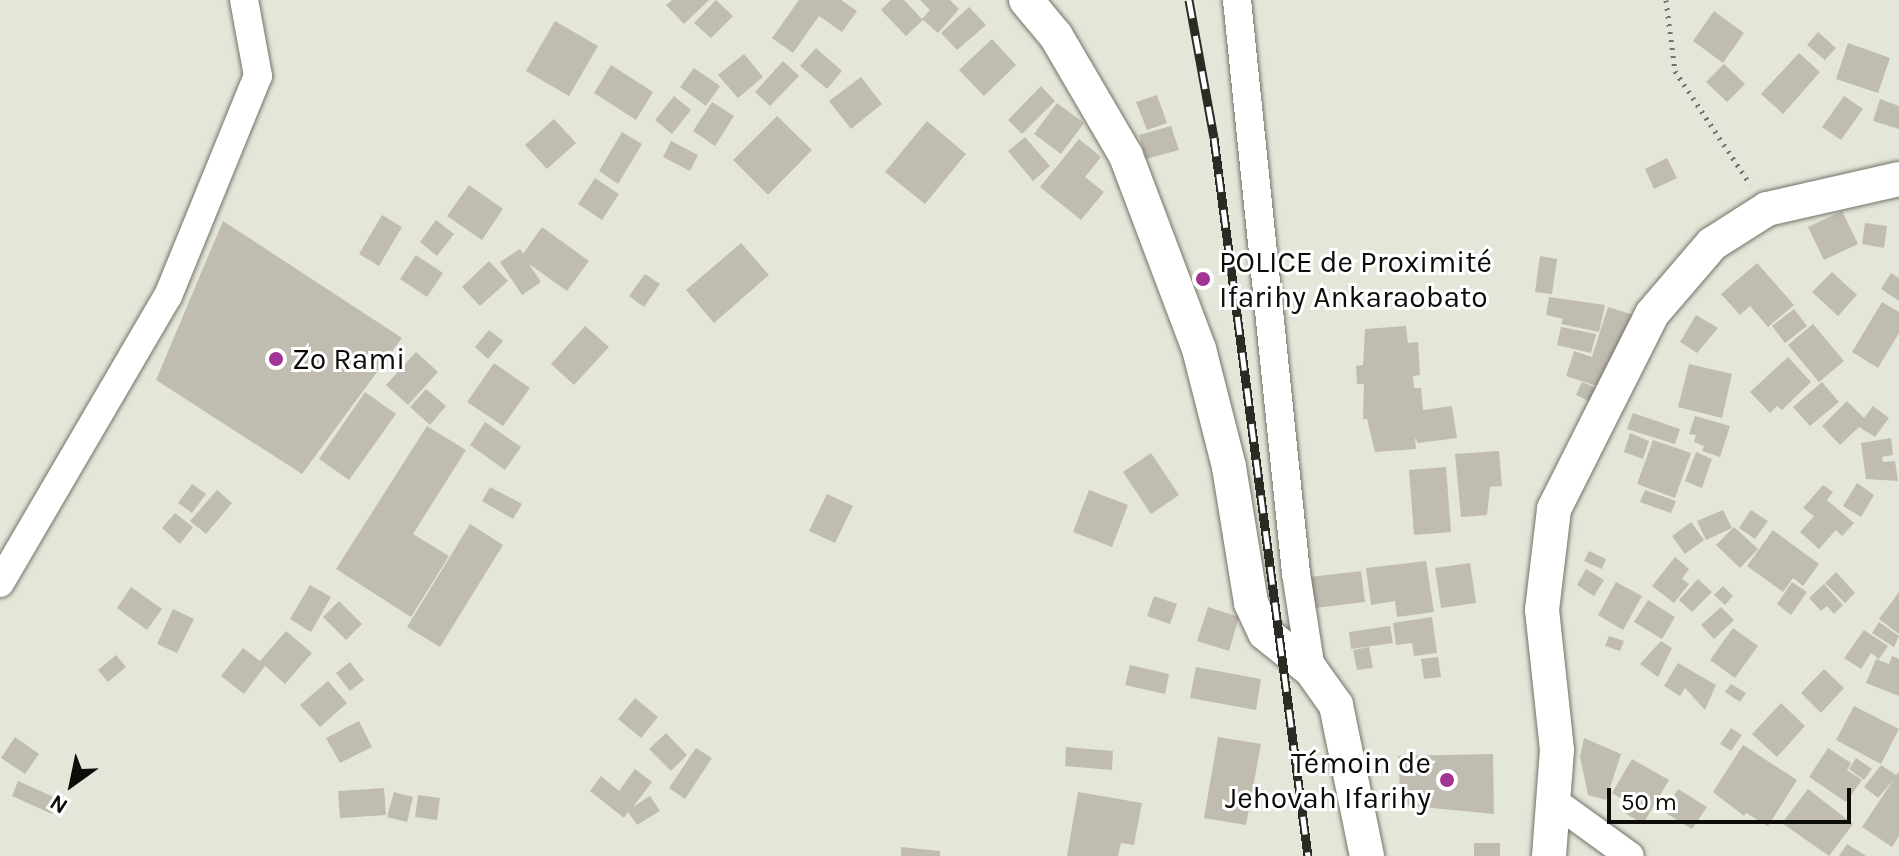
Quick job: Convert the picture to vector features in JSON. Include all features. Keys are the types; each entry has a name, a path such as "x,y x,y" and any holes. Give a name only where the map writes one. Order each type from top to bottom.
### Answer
{"street":[{"path":"0,583 168,296 258,76 244,0"},
{"path":"1026,0 1056,36 1126,156 1199,349 1229,467 1251,603 1265,633 1311,670 1336,705 1367,856"},
{"path":"1237,0 1311,670"},
{"path":"1549,856 1557,750 1542,610 1554,509 1652,314 1712,244 1767,209 1899,179"},
{"path":"1555,802 1630,856"}],"path":[{"path":"1666,0 1675,71 1767,209"}],"building":[{"path":"672,0 709,0 684,24 666,5"},
{"path":"716,0 733,16 711,38 694,23"},
{"path":"799,0 841,0 857,11 842,32 819,16 793,53 772,38"},
{"path":"891,0 904,0 923,20 906,36 881,10"},
{"path":"920,0 950,0 959,9 938,33 922,19 930,10"},
{"path":"969,7 986,25 957,50 941,33"},
{"path":"1714,11 1744,33 1723,63 1693,41"},
{"path":"555,21 598,46 569,96 526,71"},
{"path":"1818,32 1836,48 1825,60 1807,45"},
{"path":"992,39 1016,65 984,96 959,70"},
{"path":"1848,43 1890,58 1878,93 1836,79"},
{"path":"816,48 842,71 827,89 800,66"},
{"path":"1799,53 1820,72 1783,114 1761,94"},
{"path":"744,54 763,77 738,98 718,75"},
{"path":"783,61 799,76 770,106 755,92"},
{"path":"1724,64 1745,84 1727,102 1706,82"},
{"path":"611,65 653,92 636,120 594,93"},
{"path":"694,68 720,86 706,106 680,87"},
{"path":"861,77 882,104 851,129 829,101"},
{"path":"1041,86 1055,101 1022,134 1008,120"},
{"path":"1157,95 1167,123 1147,130 1136,102"},
{"path":"674,96 691,110 672,134 655,120"},
{"path":"1844,96 1863,109 1841,140 1822,127"},
{"path":"1880,99 1899,106 1899,129 1873,121"},
{"path":"712,102 734,116 715,146 693,131"},
{"path":"1057,103 1084,123 1061,154 1034,134"},
{"path":"777,116 812,150 768,195 733,160"},
{"path":"554,119 576,143 547,169 525,145"},
{"path":"927,121 966,154 925,204 885,172"},
{"path":"1171,126 1179,150 1146,159 1139,135"},
{"path":"622,132 642,144 618,184 599,171"},
{"path":"1025,137 1050,166 1033,181 1008,151"},
{"path":"1079,139 1101,157 1085,177 1104,192 1081,220 1040,187"},
{"path":"671,141 698,155 690,171 663,157"},
{"path":"1667,158 1677,178 1654,189 1645,169"},
{"path":"595,178 619,194 602,220 578,204"},
{"path":"469,185 503,209 482,240 447,216"},
{"path":"1842,211 1858,244 1824,260 1808,227"},
{"path":"382,215 402,227 379,266 359,254"},
{"path":"436,220 454,234 437,256 420,242"},
{"name":"Zo Rami","path":"223,221 402,338 302,474 156,380"},
{"path":"1865,223 1887,226 1884,248 1862,244"},
{"path":"542,227 589,261 567,291 529,264 541,282 522,295 500,262 520,249 523,254"},
{"path":"741,243 769,275 714,323 686,290"},
{"path":"416,255 443,273 427,297 400,279"},
{"path":"1540,256 1557,259 1552,294 1535,292"},
{"path":"489,261 508,281 480,306 462,287"},
{"path":"1757,263 1794,305 1768,327 1750,306 1740,315 1721,294"},
{"path":"1832,272 1857,295 1838,316 1812,292"},
{"path":"1891,273 1899,278 1899,301 1881,289"},
{"path":"645,274 660,284 644,307 629,296"},
{"path":"1549,297 1605,305 1599,332 1561,324 1563,319 1546,315"},
{"path":"1882,302 1899,312 1899,333 1878,368 1852,352"},
{"path":"1608,307 1640,317 1609,390 1566,376 1574,351 1592,357"},
{"path":"1794,309 1807,326 1785,343 1772,326"},
{"path":"1696,315 1718,328 1697,353 1680,342"},
{"path":"1813,324 1844,361 1819,382 1788,345"},
{"path":"585,326 609,347 574,385 551,364"},
{"path":"1406,326 1408,343 1418,342 1420,375 1413,376 1414,388 1421,388 1423,410 1452,406 1457,438 1418,443 1415,438 1416,449 1375,452 1367,419 1363,419 1364,384 1357,384 1356,366 1363,365 1365,329"},
{"path":"1561,327 1596,334 1591,353 1557,345"},
{"path":"489,330 503,341 488,359 475,347"},
{"path":"416,352 438,372 408,405 386,385"},
{"path":"1788,357 1811,382 1782,410 1777,406 1770,413 1750,392"},
{"path":"494,363 530,388 503,426 467,402"},
{"path":"1689,364 1732,374 1722,418 1678,407"},
{"path":"1582,382 1599,389 1593,403 1576,395"},
{"path":"1822,382 1839,402 1810,426 1793,407"},
{"path":"426,389 446,406 430,425 410,407"},
{"path":"365,392 396,414 349,480 319,459"},
{"path":"1847,401 1864,418 1873,406 1889,418 1875,437 1859,427 1840,445 1822,426"},
{"path":"1633,413 1680,429 1675,444 1627,429"},
{"path":"1695,416 1730,426 1720,457 1702,451 1704,446 1694,442 1696,435 1689,434"},
{"path":"485,422 521,447 505,470 470,445"},
{"path":"427,426 466,450 413,534 449,556 411,617 336,569"},
{"path":"1630,433 1649,441 1643,459 1624,452"},
{"path":"1891,438 1893,455 1882,457 1883,462 1895,461 1898,481 1866,479 1861,443"},
{"path":"1653,440 1691,453 1675,498 1637,484"},
{"path":"1499,451 1502,486 1490,487 1487,515 1461,517 1455,454"},
{"path":"1696,452 1712,459 1702,488 1685,481"},
{"path":"1151,453 1179,495 1151,514 1123,472"},
{"path":"1446,467 1451,532 1414,535 1409,470"},
{"path":"1857,483 1874,495 1861,517 1843,506"},
{"path":"192,484 206,494 192,513 178,503"},
{"path":"1823,485 1833,492 1827,500 1854,523 1842,536 1836,530 1819,549 1800,532 1814,516 1803,508"},
{"path":"490,487 522,504 513,519 482,501"},
{"path":"217,490 232,503 206,534 190,521"},
{"path":"1089,490 1128,505 1112,547 1073,532"},
{"path":"1645,490 1676,501 1671,513 1640,502"},
{"path":"827,494 853,506 835,543 809,531"},
{"path":"1723,510 1732,528 1706,540 1697,521"},
{"path":"1751,510 1768,521 1755,539 1739,528"},
{"path":"175,513 193,527 180,544 162,528"},
{"path":"1691,522 1704,540 1685,554 1672,536"},
{"path":"470,524 503,545 440,647 407,627"},
{"path":"1734,527 1758,549 1740,568 1716,545"},
{"path":"1773,530 1819,564 1803,586 1793,578 1783,592 1747,566"},
{"path":"1589,551 1606,559 1602,569 1584,561"},
{"path":"1675,557 1689,569 1682,579 1689,584 1674,603 1652,586"},
{"path":"1426,561 1434,612 1397,617 1395,601 1371,605 1366,568"},
{"path":"1470,563 1476,603 1441,608 1435,568"},
{"path":"1586,569 1604,580 1594,596 1577,585"},
{"path":"1361,571 1365,602 1315,608 1310,577"},
{"path":"1836,572 1855,593 1845,603 1825,583"},
{"path":"1698,579 1712,592 1692,612 1679,600"},
{"path":"1616,582 1642,596 1623,630 1598,615"},
{"path":"1792,582 1807,592 1791,615 1777,604"},
{"path":"1824,584 1843,605 1834,614 1827,606 1821,611 1809,598"},
{"path":"310,585 331,597 311,632 290,619"},
{"path":"1723,586 1733,596 1725,605 1714,595"},
{"path":"131,587 162,609 147,630 117,608"},
{"path":"1899,592 1899,634 1879,619"},
{"path":"1154,596 1177,604 1170,624 1147,616"},
{"path":"1648,600 1675,617 1662,639 1634,622"},
{"path":"339,601 362,624 346,640 323,617"},
{"path":"1208,607 1239,617 1229,651 1197,641"},
{"path":"1721,607 1734,620 1714,639 1701,625"},
{"path":"173,609 194,619 177,653 157,644"},
{"path":"1432,617 1437,653 1414,656 1412,643 1396,645 1393,623"},
{"path":"1879,622 1899,636 1894,647 1872,633"},
{"path":"1390,626 1393,643 1351,649 1349,632"},
{"path":"1733,628 1758,646 1735,678 1710,660"},
{"path":"1864,630 1888,646 1879,659 1871,653 1861,669 1844,658"},
{"path":"286,631 312,653 285,684 265,666 244,694 221,676 243,648 260,661"},
{"path":"1609,636 1624,641 1620,651 1605,646"},
{"path":"1661,641 1672,648 1658,677 1640,664"},
{"path":"1369,647 1373,668 1357,670 1353,650"},
{"path":"116,655 126,667 108,682 98,670"},
{"path":"1892,656 1899,659 1899,696 1866,683 1876,659 1889,664"},
{"path":"1438,657 1441,677 1424,679 1421,659"},
{"path":"350,662 364,680 350,691 336,673"},
{"path":"1678,663 1716,685 1705,710 1685,688 1680,696 1664,686"},
{"path":"1130,665 1169,674 1165,694 1125,685"},
{"path":"1196,667 1261,679 1256,710 1190,698"},
{"path":"1824,669 1844,688 1821,713 1801,693"},
{"path":"328,681 347,703 320,727 300,705"},
{"path":"1731,684 1746,693 1740,702 1725,692"},
{"path":"635,698 658,717 641,738 618,719"},
{"path":"1781,703 1805,726 1777,757 1752,734"},
{"path":"1854,706 1899,729 1881,764 1836,740"},
{"path":"359,721 372,747 340,763 326,738"},
{"path":"1731,728 1742,735 1731,751 1720,744"},
{"path":"666,733 687,755 671,771 649,749"},
{"path":"15,737 39,754 25,774 1,758"},
{"path":"1218,737 1261,744 1246,825 1204,818"},
{"path":"1584,738 1621,754 1606,800 1588,795 1580,757"},
{"path":"1743,745 1797,780 1768,826 1746,813 1744,816 1713,792"},
{"path":"1066,747 1113,751 1112,770 1065,766"},
{"path":"696,748 712,758 685,799 669,788"},
{"path":"1828,748 1851,763 1847,770 1862,780 1846,802 1809,777"},
{"name":"Témoin de Jehovah Ifarihy","path":"1493,754 1494,814 1401,805 1398,756"},
{"path":"1856,758 1872,769 1864,780 1849,769"},
{"path":"1632,759 1669,780 1643,824 1625,813 1631,804 1612,793"},
{"path":"1881,765 1896,775 1899,771 1899,836 1892,847 1862,827 1894,779 1878,798 1864,787"},
{"path":"635,769 652,782 633,807 650,796 660,811 637,825 628,812 624,818 590,791 601,776 619,791"},
{"path":"18,781 58,799 52,814 12,796"},
{"path":"384,788 386,815 340,818 338,791"},
{"path":"1678,789 1707,807 1692,829 1664,812"},
{"path":"1808,789 1853,824 1829,856 1782,823"},
{"path":"394,792 413,797 407,822 387,817"},
{"path":"1078,792 1142,803 1134,845 1121,843 1118,856 1067,856"},
{"path":"418,795 440,798 437,820 415,817"},
{"path":"1474,843 1500,843 1500,856 1474,856"},
{"path":"1847,844 1866,856 1839,856"},
{"path":"901,847 940,851 940,856 901,856"}],"railway":[{"path":"1189,0 1214,138 1308,856"}],"place":[{"name":"POLICE de Proximité Ifarihy Ankaraobato","path":"1203,279"},
{"name":"Zo Rami","path":"276,359"},
{"name":"Témoin de Jehovah Ifarihy","path":"1447,780"}]}
